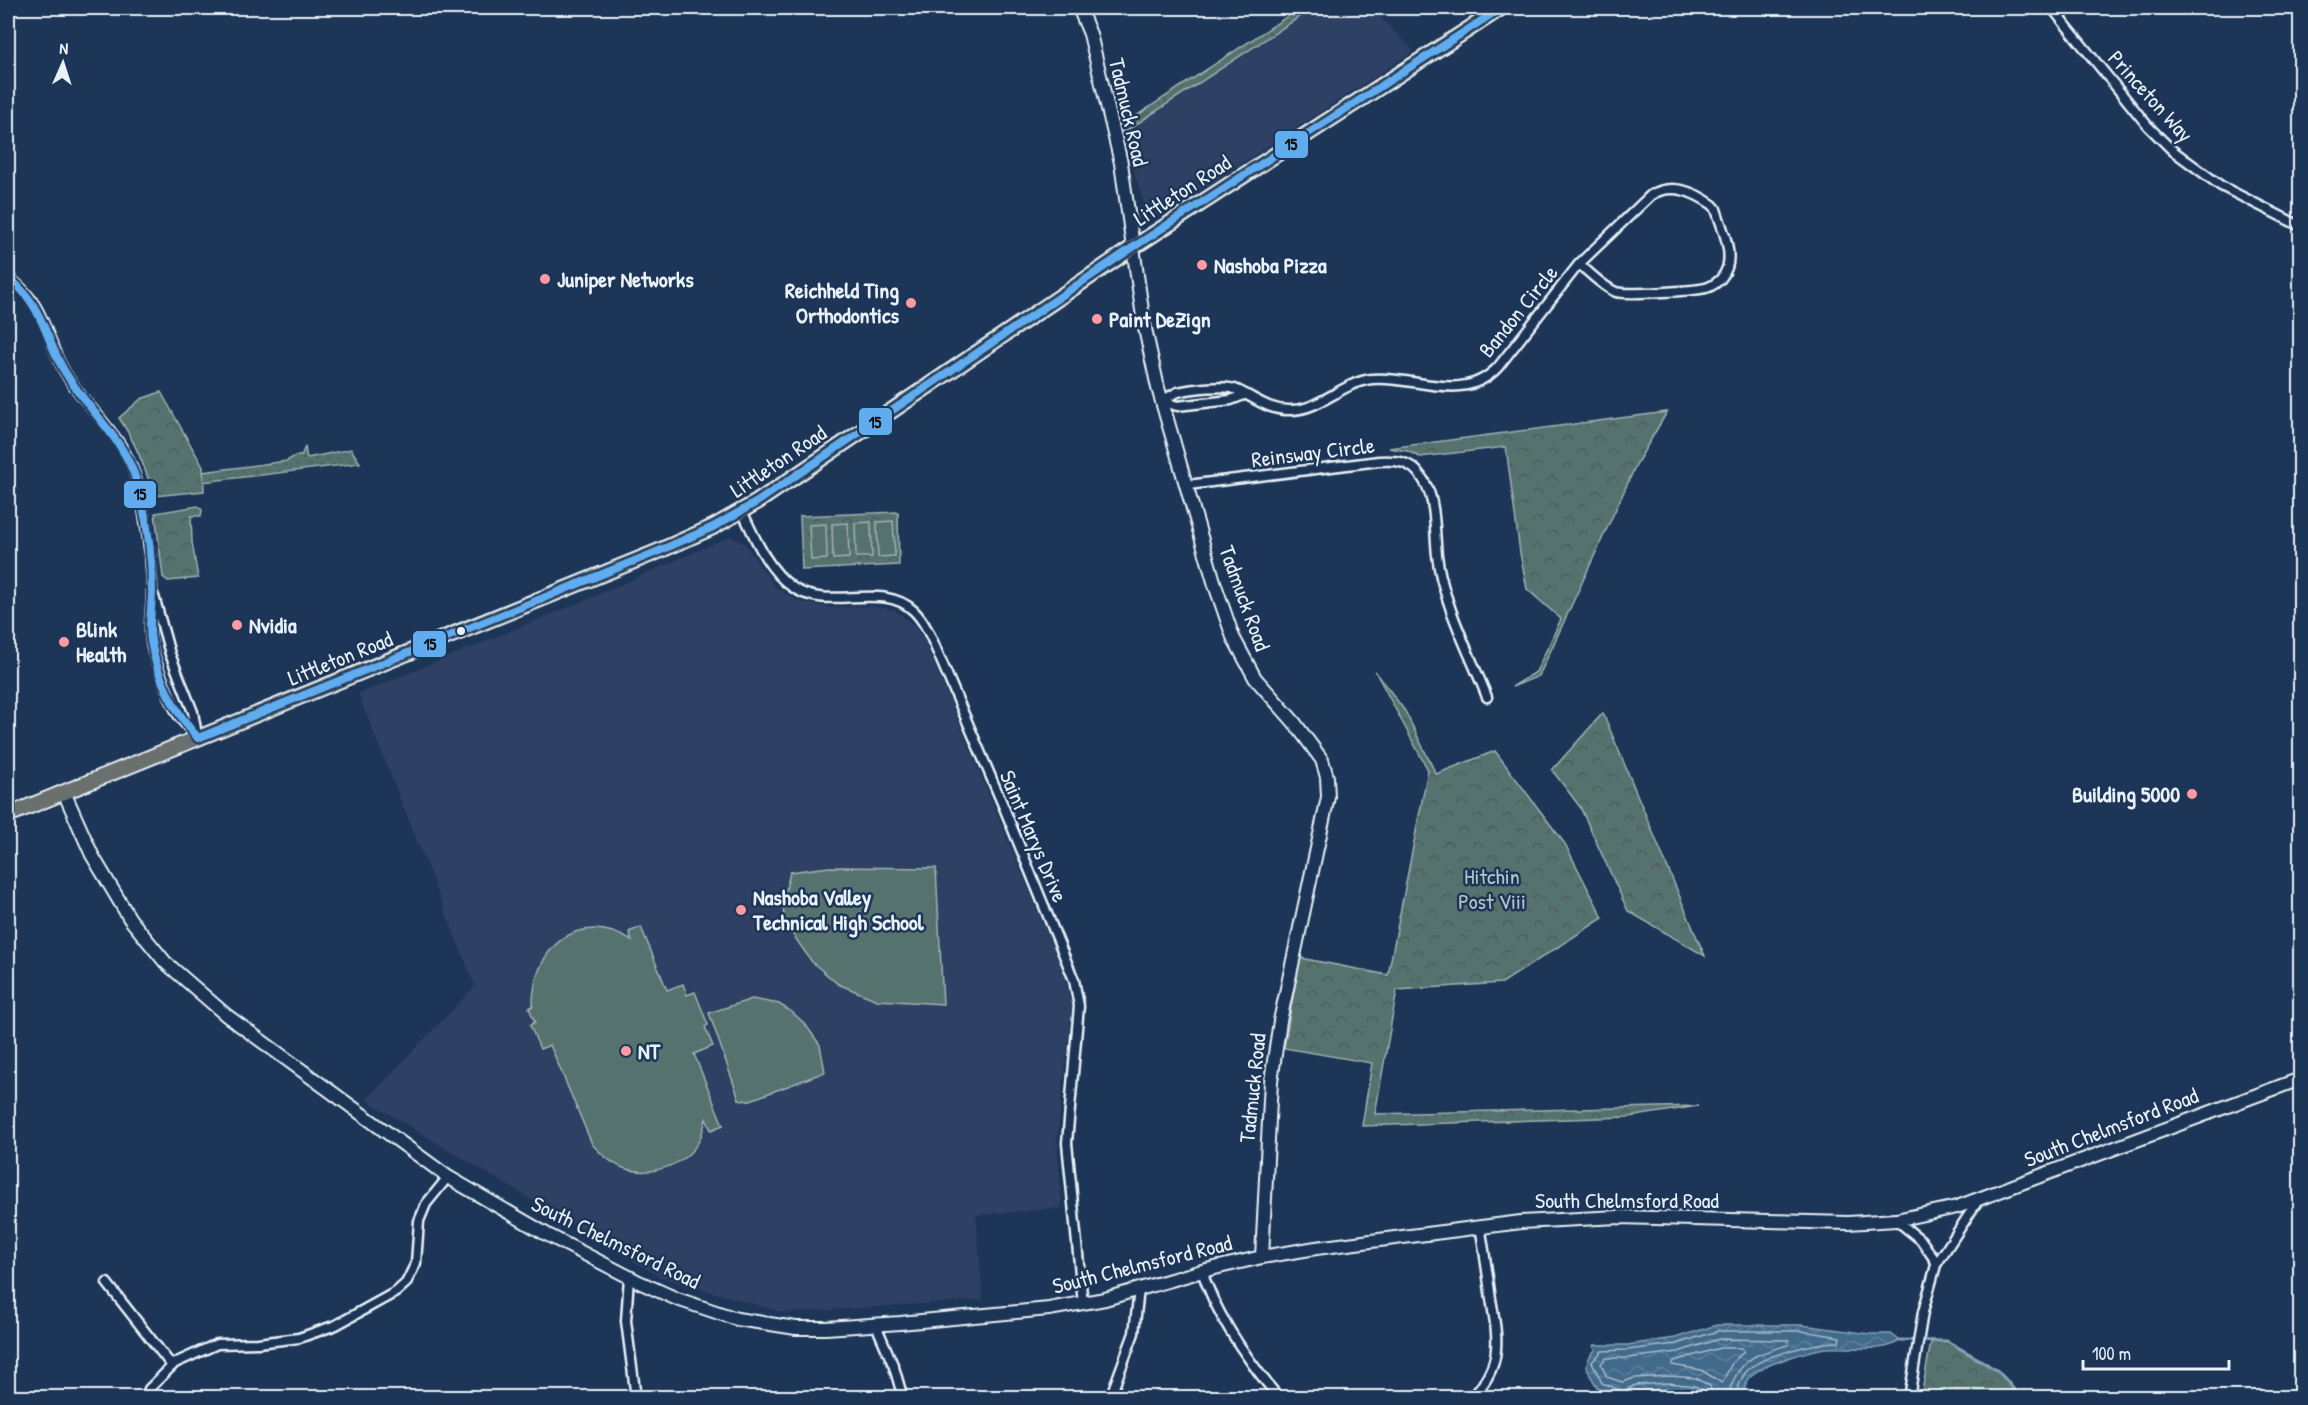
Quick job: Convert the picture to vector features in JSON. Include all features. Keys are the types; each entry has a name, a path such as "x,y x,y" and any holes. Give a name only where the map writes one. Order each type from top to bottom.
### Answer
{"main road":[{"name":"Tadmuck Road","path":"1082,8 1111,118 1125,192 1147,339 1162,401 1215,585 1233,637 1255,678 1294,722 1322,760 1327,777 1328,797 1280,1021 1271,1081 1262,1257"},
{"name":"Littleton Road","path":"8,815 659,551 697,535 742,511 1132,248 1501,8"},
{"name":"South Chelmsford Road","path":"64,792 92,855 130,919 165,962 226,1015 448,1176 546,1234 677,1299 737,1319 796,1328 876,1326 1083,1304 1202,1270 1262,1257 1480,1226 1549,1219 1618,1217 1810,1223 1896,1220 1934,1213 1979,1199 2301,1079"}],"street":[{"name":"Princeton Way","path":"2052,8 2147,125 2172,150 2221,186 2301,226"},
{"name":"Bandon Circle","path":"1162,401 1176,393 1224,387 1234,388 1269,407 1290,411 1303,409 1350,385 1372,379 1454,387 1475,384 1498,368 1579,264 1651,195 1665,188 1673,187 1707,201 1716,209 1729,253 1728,267 1721,279 1711,286 1698,290 1632,294 1618,292 1607,287 1579,264"},
{"path":"8,277 37,305 61,365 79,393 117,438 129,459 137,482 152,590 170,654 193,712 198,738"},
{"path":"1162,401 1177,406 1231,400 1244,395"},
{"name":"Reinsway Circle","path":"1188,485 1379,461 1401,462 1411,466 1422,477 1426,485 1432,508 1439,573 1487,697"},
{"name":"Saint Marys Drive","path":"742,511 764,557 792,587 815,598 893,599 913,610 926,626 937,651 1074,980 1079,1006 1067,1143 1083,1304"},
{"path":"152,590 151,641 155,659 178,715 198,738"},
{"path":"146,1398 149,1389 172,1366 218,1344 258,1342 308,1335 350,1318 396,1292 406,1283 416,1263 419,1221 426,1204 448,1176"},
{"path":"1909,1398 1923,1312 1937,1263 1979,1199"},
{"path":"1896,1220 1921,1240 1937,1263"},
{"path":"1472,1398 1485,1384 1495,1358 1496,1341 1480,1226"},
{"path":"1202,1270 1209,1294 1279,1398"},
{"path":"629,1277 626,1321 636,1398"},
{"path":"108,1283 172,1366"},
{"path":"1110,1398 1134,1333 1139,1289"},
{"path":"876,1326 894,1367 903,1398"}],"shaded area":[{"path":"1313,8 1371,8 1414,51 1187,199 1158,216 1150,216 1145,208 1123,133"},
{"name":"Nashoba Valley Technical High School","path":"731,536 745,544 775,587 797,601 827,607 873,606 895,610 923,637 1065,976 1072,1008 1057,1139 1062,1208 976,1215 983,1300 785,1313 660,1277 366,1100 475,986 358,694 586,600"}],"green space":[{"path":"1300,8 1313,8 1123,133 1119,115 1130,120"},
{"path":"161,392 203,467 204,491 154,496 140,456 119,418 141,399"},
{"path":"1667,412 1637,463 1539,676 1512,687 1536,672 1561,619 1527,589 1506,447 1420,457 1407,451 1389,448"},
{"path":"305,447 307,458 351,449 360,463 203,482 203,472 287,461 295,456 301,456"},
{"path":"198,506 202,510 201,516 191,516 192,542 198,578 168,581 163,577 155,513"},
{"path":"898,512 899,565 802,570 800,516"},
{"path":"893,521 895,556 878,557 877,522"},
{"path":"871,522 872,557 856,557 855,523"},
{"path":"848,523 849,558 833,559 832,524"},
{"path":"826,524 827,559 811,560 809,525"},
{"name":"Hitchin Post Viii","path":"1375,671 1405,711 1436,774 1495,751 1565,844 1603,918 1502,983 1397,990 1375,1114 1698,1106 1629,1117 1362,1126 1372,1063 1284,1048 1300,958 1388,975 1428,770"},
{"path":"1603,713 1705,956 1628,911 1580,807 1552,770"},
{"path":"829,867 936,868 943,1004 877,1000 838,984 812,962 784,922 783,902 790,872"},
{"name":"NT","path":"641,927 667,990 683,984 687,995 695,992 708,1025 705,1027 713,1046 694,1054 723,1125 711,1130 706,1119 699,1141 684,1158 664,1168 642,1171 617,1165 592,1144 550,1045 540,1049 530,1025 535,1022 529,1008 533,1006 540,967 550,951 562,939 577,932 594,929 612,932 632,941 629,932"},
{"path":"752,999 779,1004 805,1024 820,1045 825,1072 748,1101 739,1099 709,1013"},
{"path":"1947,1341 1978,1357 2006,1378 2018,1397 1921,1397 1931,1342"}],"water":[{"path":"1717,1325 1802,1325 1870,1334 1891,1334 1899,1340 1886,1347 1827,1348 1786,1359 1763,1368 1750,1377 1741,1397 1704,1397 1693,1391 1667,1389 1637,1391 1623,1397 1598,1389 1589,1373 1587,1365 1595,1350 1594,1345 1627,1345 1675,1338"}],"waterway":[{"path":"1899,1340 1947,1341 1998,1371 2016,1392 2018,1398"},
{"path":"1588,1398 1598,1389"}],"transit line":[{"name":"15","path":"198,738 713,527 757,502 1132,248 1501,8"},
{"name":"15","path":"8,277 35,308 70,380 113,436 131,466 144,509 150,550 152,577 150,635 154,654 162,680 174,705 198,738"}],"place":[{"name":"Nashoba Pizza","path":"1202,265"},
{"name":"Juniper Networks","path":"545,279"},
{"name":"Reichheld Ting Orthodontics","path":"911,303"},
{"name":"Paint DeZign","path":"1097,319"},
{"name":"Nvidia","path":"237,625"},
{"name":"Blink Health","path":"64,642"},
{"name":"Building 5000","path":"2192,794"},
{"name":"Nashoba Valley Technical High School","path":"741,910"},
{"name":"NT","path":"626,1051"}]}
